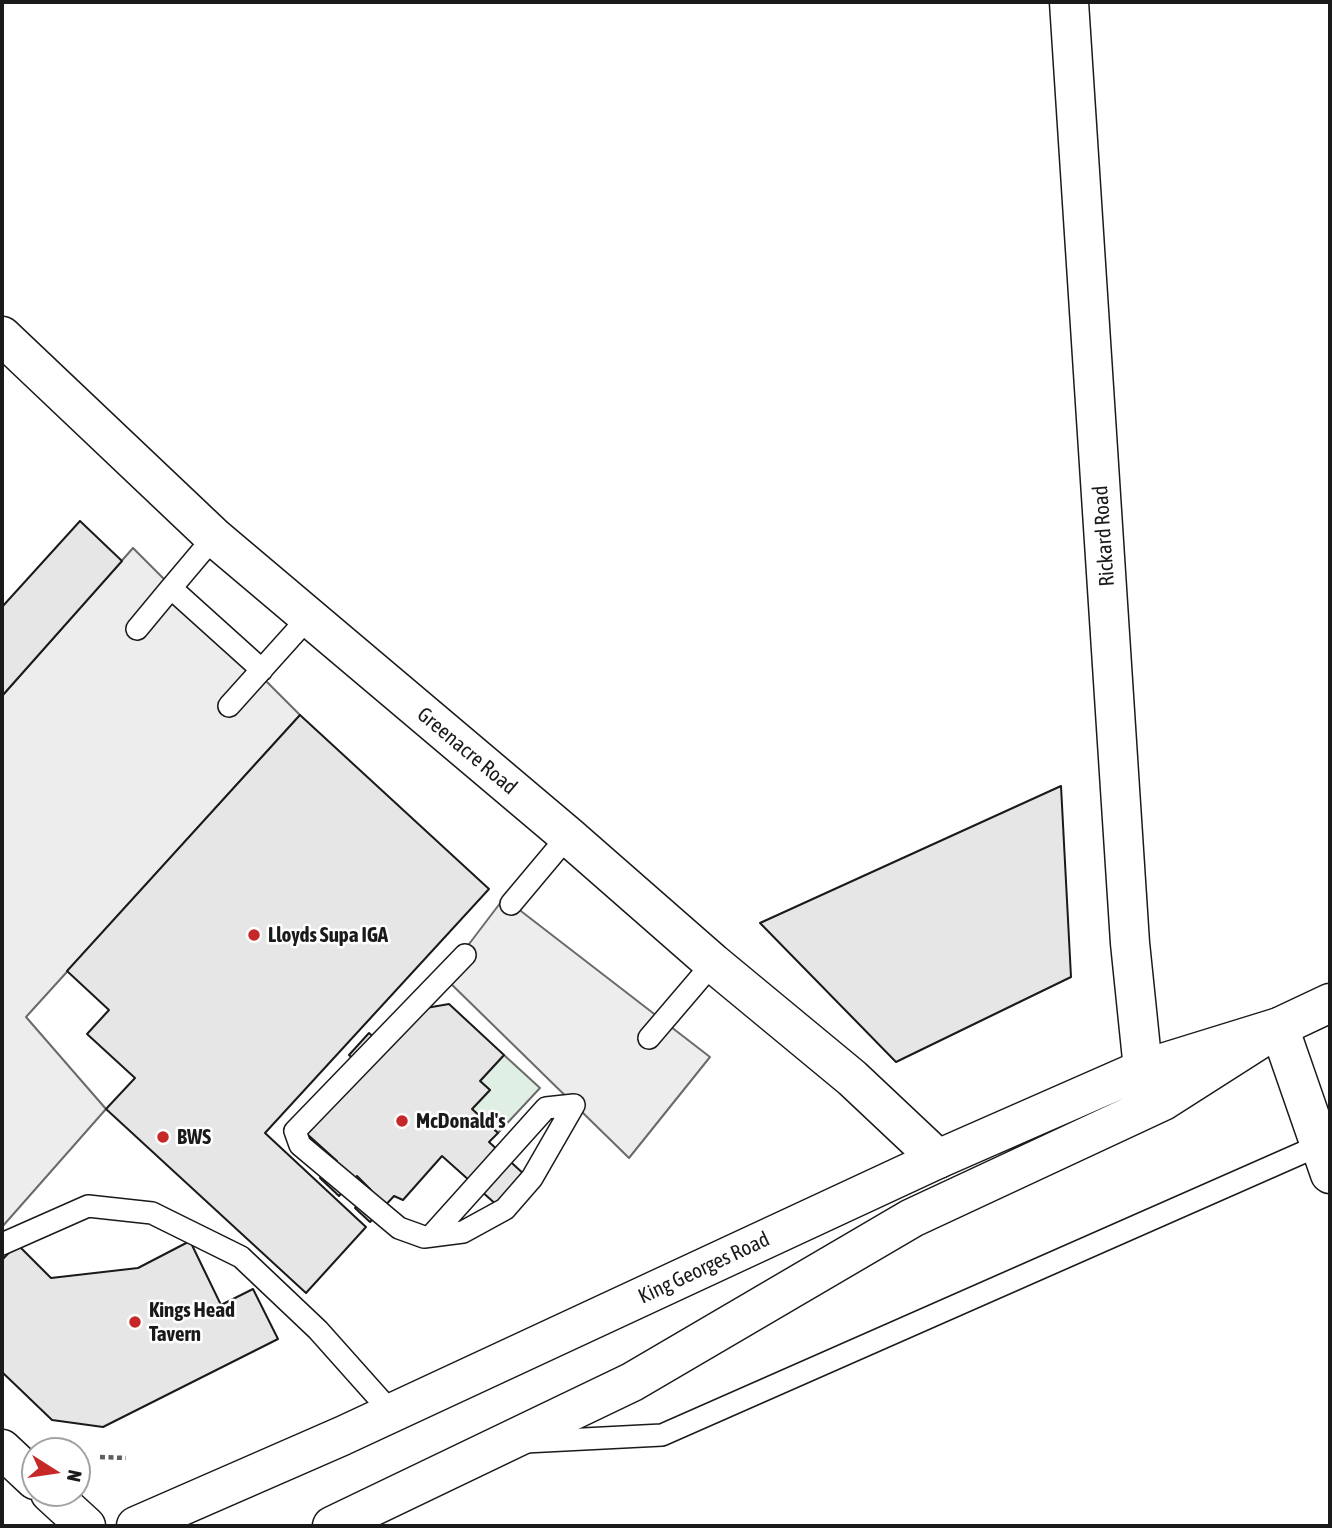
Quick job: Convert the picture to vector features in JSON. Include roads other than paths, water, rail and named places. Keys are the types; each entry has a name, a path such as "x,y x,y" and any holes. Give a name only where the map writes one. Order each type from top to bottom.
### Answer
{"main road":[{"name":"Rickard Road","path":"1069,2 1130,943 1143,1069"},
{"name":"Greenacre Road","path":"2,336 214,537 568,836 713,963 852,1078 938,1159"},
{"name":"King Georges Road","path":"336,1525 632,1382 912,1217 1163,1101 1279,1027 1330,1003"},
{"name":"King Georges Road","path":"136,1526 392,1413 938,1159 1143,1069 1279,1027"},
{"path":"1279,1027 1325,1159"},
{"path":"2,1449 21,1466"},
{"path":"65,1507 86,1526"}],"lane":[{"path":"137,629 214,537"},
{"path":"170,588 262,670"},
{"path":"229,706 308,618"},
{"path":"511,904 568,836"},
{"path":"431,1237 546,1108 574,1105 532,1178 505,1209 463,1232 431,1237 399,1228 300,1145 295,1131 465,955"},
{"path":"649,1038 713,963"},
{"path":"503,1443 662,1436 1325,1159"},
{"path":"2,1244 88,1206 152,1213 241,1257 318,1330 392,1413"}],"place":[{"name":"Lloyds Supa IGA","path":"254,935"},
{"name":"McDonald's","path":"402,1121"},
{"name":"BWS","path":"163,1137"},
{"name":"Kings Head Tavern","path":"135,1322"}]}
